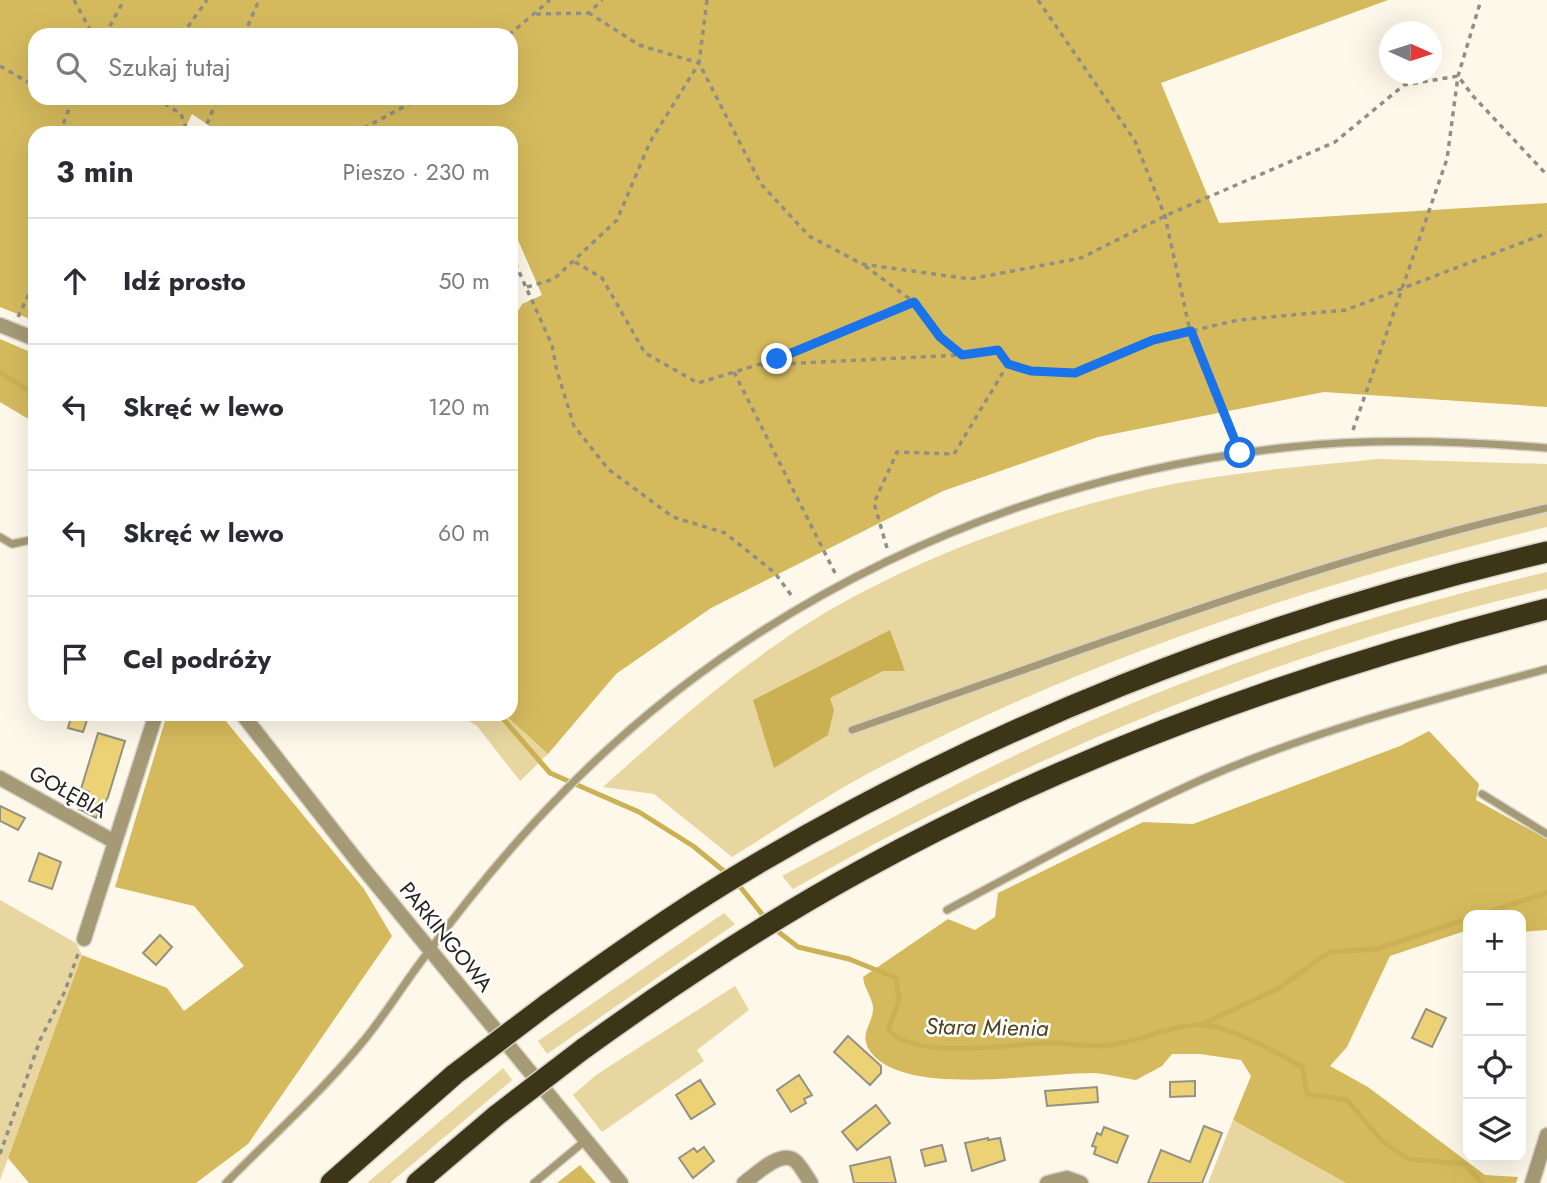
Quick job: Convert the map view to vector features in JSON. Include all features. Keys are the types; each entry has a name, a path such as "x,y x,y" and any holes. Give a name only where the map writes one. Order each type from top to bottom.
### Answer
{"highway":[{"path":"331,1183 455,1074 546,1005 667,921 786,847 965,753 1174,665 1365,599 1547,552"},
{"path":"417,1183 497,1115 583,1049 707,963 799,906 926,837 1078,766 1376,656 1547,609"}],"street":[{"path":"6,328 28,336"},
{"name":"GOŁĘBIA","path":"84,939 154,721"},
{"name":"PARKINGOWA","path":"249,721 430,950 621,1183"},
{"name":"GOŁĘBIA","path":"0,778 115,842"},
{"path":"1532,1183 1547,1135"},
{"path":"744,1183 777,1160 787,1158 795,1160 811,1183"},
{"path":"1046,1183 1067,1178 1081,1183"}],"lane":[{"path":"226,1183 365,1039 430,950 550,806 594,764 711,667 799,607 890,558 995,514 1081,486 1168,465 1240,453 1349,443 1483,443 1547,447"},
{"path":"852,730 1255,588 1411,542 1547,508"},
{"path":"0,537 12,544 28,541"},
{"path":"947,910 1051,854 1203,779 1290,746 1547,669"},
{"path":"1482,793 1547,834"},
{"path":"534,1183 586,1140"}],"path":[{"path":"74,0 89,28"},
{"path":"108,28 124,0"},
{"path":"186,28 207,0"},
{"path":"247,28 257,0"},
{"path":"518,28 550,0"},
{"path":"589,13 602,0"},
{"path":"527,287 554,279 617,220 650,142 699,63 707,0"},
{"path":"1038,0 1135,141 1164,216 1191,331 1240,453"},
{"path":"1349,443 1447,159 1458,76 1480,0"},
{"path":"536,14 589,13 639,45 699,63 761,184 809,236 862,264 914,302 940,337 962,355"},
{"path":"0,66 28,82"},
{"path":"862,264 970,279 1081,258 1164,216 1335,142 1404,85 1458,76"},
{"path":"1458,76 1473,96 1547,175"},
{"path":"63,126 70,105"},
{"path":"167,105 181,114 185,126"},
{"path":"206,126 215,105"},
{"path":"368,126 407,105"},
{"path":"755,366 962,355 998,350 1008,364 1031,371 1075,373 1153,340 1238,320 1346,310 1547,233"},
{"path":"575,262 602,278 645,353 698,383 755,366 914,302"},
{"path":"518,268 552,345 556,371 574,426 608,469 673,517 725,533 775,573 799,607"},
{"path":"6,328 28,292"},
{"path":"890,558 874,503 897,452 954,454 1008,364"},
{"path":"734,372 841,584"},
{"path":"0,1154 40,1040 65,991 84,939"}],"shaded area":[{"path":"0,0 1388,0 1161,83 1219,223 1547,203 1547,407 1324,392 1098,437 943,491 711,608 616,674 548,754 512,721 518,721 518,311 522,304 542,295 518,240 518,126 210,126 192,114 186,126 28,126 28,318 0,307"},
{"path":"0,339 28,351 28,419 0,402"},
{"path":"1378,459 1547,464 1547,527 1285,600 1115,661 1032,695 867,774 732,857 654,794 603,787 715,690 787,637 830,610 923,563 1023,524 1124,495 1224,476"},
{"path":"1547,572 1547,589 1350,643 1159,711 973,794 793,889 782,876 981,772 1063,733 1158,693 1322,634"},
{"path":"890,630 905,671 883,671 830,698 834,710 828,735 774,768 753,700"},
{"path":"165,721 226,721 364,889 392,936 248,1144 196,1183 29,1183 8,1158 82,955 167,988 184,1011 244,966 194,906 115,887"},
{"path":"469,721 512,721 548,754 520,781 477,726"},
{"path":"1429,731 1479,784 1476,800 1547,839 1547,930 1526,932 1526,910 1463,910 1463,932 1390,956 1347,1047 1330,1066 1368,1087 1463,1158 1463,1162 1468,1162 1485,1175 1518,1177 1516,1183 1346,1183 1233,1120 1251,1076 1241,1060 1200,1054 1172,1054 1162,1066 1136,1080 1094,1073 973,1080 908,1074 884,1064 868,1048 866,1032 873,1007 863,977 948,919 975,930 995,917 998,893 1143,822 1193,824 1400,746"},
{"path":"0,900 76,943 82,955 0,1180"},
{"path":"724,913 735,924 547,1054 538,1041"},
{"path":"735,986 749,1010 697,1050 704,1061 602,1132 573,1095 596,1075"},
{"path":"503,1068 512,1080 390,1183 367,1183"},
{"path":"1233,1120 1346,1183 1208,1183"},
{"path":"580,1165 596,1183 557,1183"}],"building":[{"path":"70,721 87,721 83,732 68,728"},
{"path":"98,733 125,741 108,797 96,818 79,809 89,792 81,789"},
{"path":"0,806 25,818 18,830 0,821"},
{"path":"39,853 61,862 52,889 29,881"},
{"path":"160,935 172,947 156,965 143,953"},
{"path":"1426,1009 1446,1018 1432,1047 1412,1038"},
{"path":"848,1036 881,1066 881,1073 870,1085 834,1052"},
{"path":"799,1075 812,1095 804,1099 806,1103 791,1112 777,1090"},
{"path":"700,1080 715,1104 691,1119 676,1095"},
{"path":"1195,1081 1195,1096 1170,1097 1170,1082"},
{"path":"1097,1087 1098,1102 1047,1106 1045,1091"},
{"path":"876,1105 890,1123 857,1150 842,1132"},
{"path":"1204,1126 1222,1133 1202,1183 1148,1183 1161,1150 1190,1162"},
{"path":"1104,1127 1128,1136 1117,1163 1094,1154 1096,1147 1092,1146 1097,1133 1101,1135"},
{"path":"1000,1138 1005,1160 972,1171 965,1143"},
{"path":"942,1145 946,1161 925,1166 921,1150"},
{"path":"704,1147 714,1161 693,1178 679,1158 694,1148 697,1152"},
{"path":"890,1157 896,1183 854,1183 850,1166"}],"waterway":[{"name":"Stara Mienia","path":"0,372 28,390"},
{"name":"Stara Mienia","path":"505,721 550,773 639,812 693,846 730,876"},
{"name":"Stara Mienia","path":"737,883 766,919"},
{"path":"1494,910 1547,893"},
{"path":"1202,1024 1278,989 1329,952 1376,949 1463,921"},
{"name":"Stara Mienia","path":"772,927 798,947 849,959 896,978 899,1001 888,1029 901,1039 941,1048 1052,1043 1104,1046 1188,1026 1224,1029 1252,1040 1302,1067 1307,1094 1347,1100 1382,1141 1408,1159 1465,1164 1482,1183"}],"route":[{"path":"777,359 914,302 940,337 962,355 998,350 1008,364 1031,371 1075,373 1153,340 1191,331 1240,453"}]}
